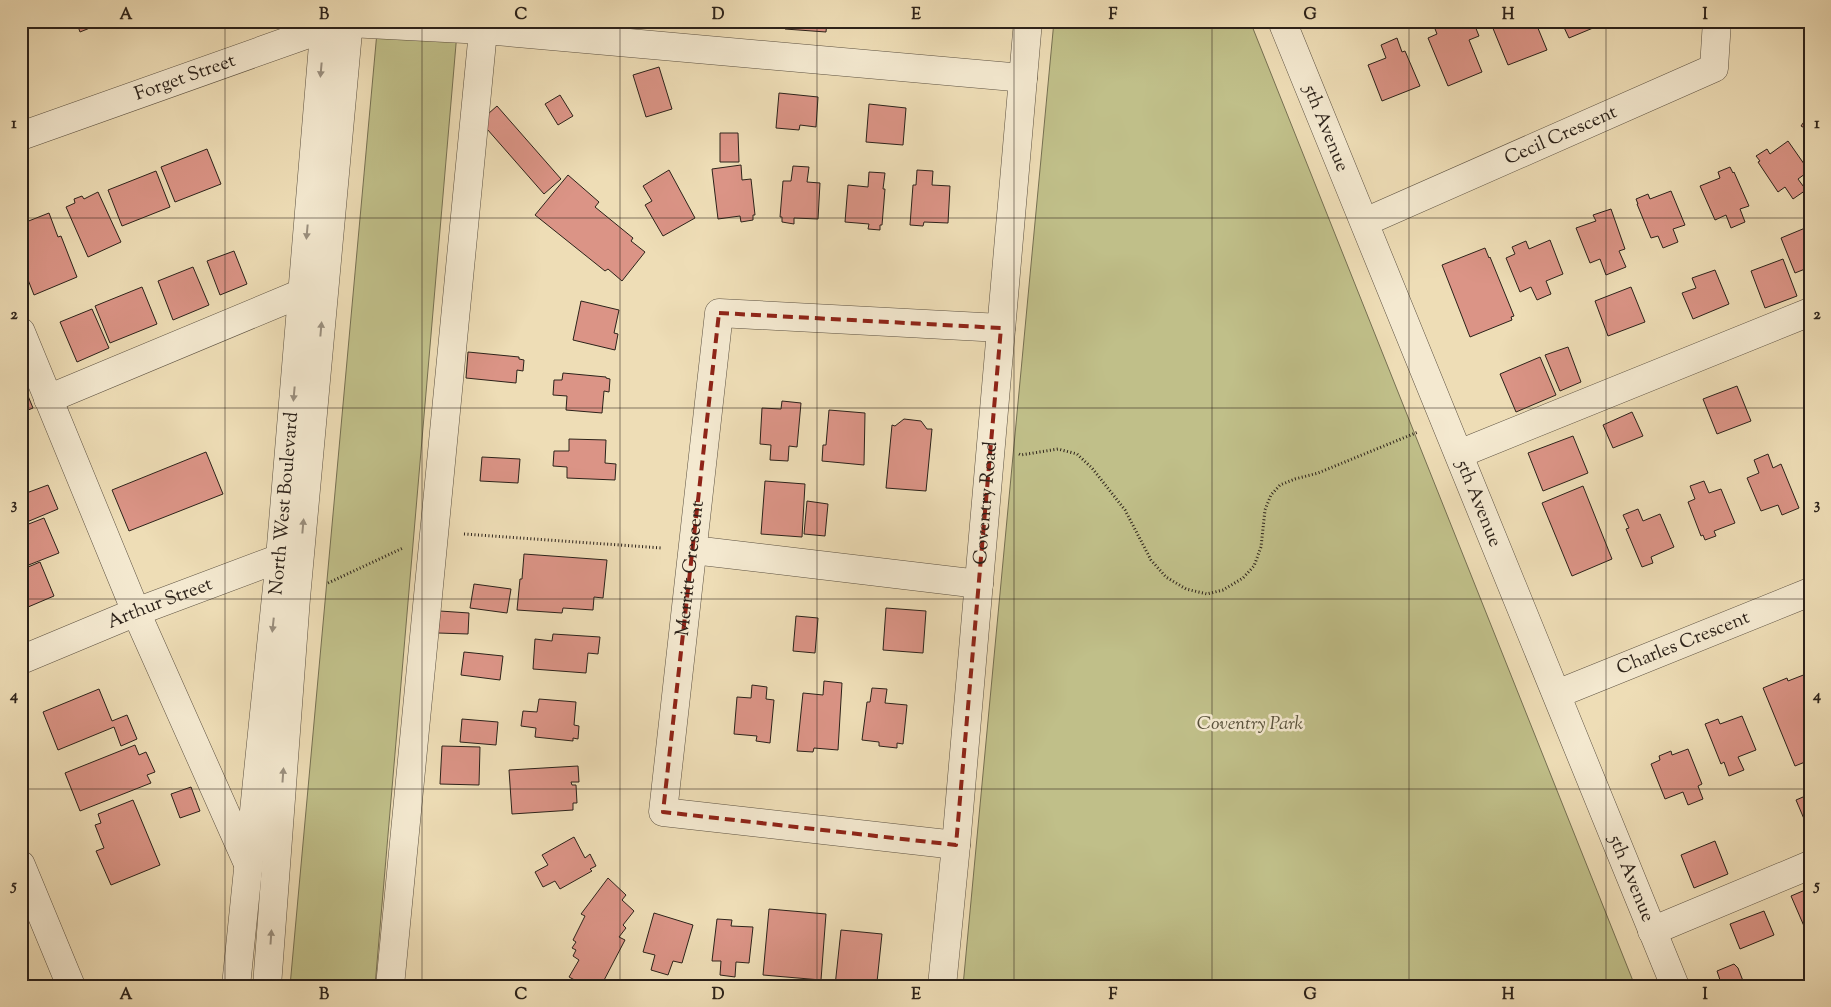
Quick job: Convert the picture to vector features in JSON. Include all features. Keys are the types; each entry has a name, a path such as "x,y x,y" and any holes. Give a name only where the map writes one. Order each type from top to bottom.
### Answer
{"street":[{"name":"Coventry Road","path":"942,986 1028,21"},
{"name":"5th Avenue","path":"1282,21 1675,986"},
{"name":"Cecil Crescent","path":"1365,222 1714,68 1717,21"},
{"path":"337,23 484,25 1022,78"},
{"name":"Forget Street","path":"21,136 337,23"},
{"name":"North West Boulevard","path":"268,986 296,598 290,556 302,294 337,23"},
{"name":"North West Boulevard","path":"236,986 290,556 337,23"},
{"path":"390,986 484,25"},
{"path":"48,399 302,294"},
{"path":"1459,454 1810,312"},
{"name":"Merritt Crescent","path":"956,845 663,812 719,313 1001,328"},
{"path":"21,332 136,612 250,867"},
{"path":"693,550 979,584"},
{"name":"Arthur Street","path":"21,660 136,612 290,556"},
{"name":"Charles Crescent","path":"1557,694 1810,592"},
{"path":"1652,931 1810,864"},
{"path":"21,865 71,986"}],"path":[{"path":"992,435 1021,455 1058,449 1078,454 1092,468 1125,510 1151,560 1166,577 1186,589 1207,594 1223,590 1243,578 1254,566 1261,547 1265,510 1271,495 1280,485 1294,479 1318,473 1416,433 1443,413"},
{"path":"296,598 435,532 693,550"}],"highlighted area":[{"path":"719,313 1001,328 956,845 663,812"}],"green space":[{"path":"378,21 458,21 375,986 290,986"},
{"name":"Coventry Park","path":"1054,21 1250,21 1635,986 963,986"}],"building":[{"path":"76,21 107,21 80,32"},
{"path":"785,21 827,21 826,32 785,29"},
{"path":"952,21 976,21 976,26 952,24"},
{"path":"1432,21 1473,21 1479,36 1469,40 1482,72 1448,86 1428,38 1437,34"},
{"path":"1493,21 1535,21 1547,50 1508,65 1492,26 1494,25"},
{"path":"1561,21 1605,21 1605,23 1569,38"},
{"path":"1397,38 1402,52 1405,51 1420,86 1382,101 1368,65 1386,58 1381,45"},
{"path":"659,67 672,109 646,117 633,75"},
{"path":"779,93 818,97 816,127 800,125 799,130 776,128"},
{"path":"560,95 573,116 558,125 545,104"},
{"path":"869,104 906,108 903,145 866,142"},
{"path":"497,106 561,179 544,194 480,121"},
{"path":"1810,113 1810,131 1801,126"},
{"path":"720,133 738,133 739,162 720,162"},
{"path":"1788,141 1809,171 1798,179 1806,190 1793,199 1785,187 1778,192 1756,156 1767,149 1770,154"},
{"path":"207,149 221,184 175,202 161,167"},
{"path":"741,165 742,180 751,179 755,215 753,215 753,220 741,222 740,216 718,219 712,169"},
{"path":"793,166 809,167 807,182 820,183 818,219 794,218 794,224 782,222 782,217 780,217 783,181 791,181"},
{"path":"1730,167 1749,206 1740,209 1745,222 1731,228 1726,215 1715,220 1700,186 1720,178 1718,172"},
{"path":"669,170 695,218 663,236 645,205 652,201 643,186"},
{"path":"917,170 933,171 932,185 950,186 948,223 924,222 923,226 910,225 913,185 916,185"},
{"path":"156,171 170,207 122,226 108,190"},
{"path":"869,172 885,173 882,225 880,225 880,230 868,229 869,224 845,222 848,185 868,187"},
{"path":"568,175 599,202 595,207 633,238 631,241 645,252 622,281 608,269 605,271 535,215"},
{"path":"1671,191 1685,225 1673,229 1678,242 1663,248 1658,236 1651,238 1636,199 1648,194 1650,199"},
{"path":"98,192 121,242 88,257 66,207 75,203 74,199 82,196 84,199"},
{"path":"1611,209 1625,249 1619,251 1626,267 1606,275 1600,259 1590,263 1576,228 1596,221 1593,215"},
{"path":"49,213 58,237 61,236 77,277 34,295 21,262 21,252 24,251 21,243 21,224"},
{"path":"1810,226 1810,267 1795,273 1781,238"},
{"path":"1550,240 1563,274 1546,281 1551,294 1537,300 1531,287 1520,292 1506,258 1515,254 1512,247 1526,241 1529,249"},
{"path":"1485,248 1514,316 1511,317 1512,320 1470,337 1442,265"},
{"path":"234,251 247,284 220,295 207,261"},
{"path":"1783,259 1797,296 1765,308 1751,271"},
{"path":"193,267 209,305 173,320 158,281"},
{"path":"1715,270 1729,304 1693,319 1682,293 1696,288 1692,278"},
{"path":"142,287 157,324 110,343 95,306"},
{"path":"1631,287 1645,322 1608,336 1595,301"},
{"path":"581,301 619,310 614,333 618,334 615,350 573,340"},
{"path":"92,309 109,348 77,362 60,322"},
{"path":"1568,347 1581,382 1560,391 1545,355"},
{"path":"468,352 519,357 519,359 524,360 523,371 517,370 516,383 466,378"},
{"path":"1540,357 1556,395 1516,412 1500,374"},
{"path":"563,373 610,379 609,392 604,391 602,413 566,410 567,396 553,395 554,380 562,380"},
{"path":"21,379 33,408 21,413"},
{"path":"1737,386 1751,421 1717,434 1703,399"},
{"path":"782,401 801,403 797,447 789,446 788,461 770,460 771,445 760,444 762,408 781,409"},
{"path":"829,410 865,413 864,465 822,461 823,445 826,445"},
{"path":"1632,412 1643,436 1613,448 1603,425"},
{"path":"904,419 921,421 927,429 932,429 926,491 886,488 892,425 895,426"},
{"path":"1573,436 1588,473 1543,491 1528,453"},
{"path":"569,439 606,440 605,463 616,464 615,480 567,478 567,467 553,466 554,451 569,451"},
{"path":"206,452 223,494 129,531 112,490"},
{"path":"1768,454 1773,468 1781,464 1799,508 1782,515 1778,505 1761,511 1747,478 1759,473 1754,460"},
{"path":"482,457 520,459 518,483 480,481"},
{"path":"765,481 805,484 802,537 761,534"},
{"path":"1704,481 1709,493 1721,489 1735,523 1714,531 1716,536 1705,540 1703,535 1701,536 1688,502 1695,499 1690,486"},
{"path":"48,485 58,509 22,524 21,495"},
{"path":"1583,486 1612,559 1572,576 1542,503"},
{"path":"807,501 828,504 825,536 804,534"},
{"path":"1638,509 1643,521 1660,514 1674,547 1651,557 1653,563 1642,567 1626,529 1629,528 1623,515"},
{"path":"44,518 59,553 21,568 21,527"},
{"path":"524,554 607,560 603,598 594,597 593,610 563,608 562,613 517,610"},
{"path":"40,562 54,596 21,610 21,570"},
{"path":"474,584 511,589 507,613 470,608"},
{"path":"886,608 926,611 923,653 883,650"},
{"path":"440,611 469,613 468,634 438,633"},
{"path":"796,616 818,618 815,653 793,651"},
{"path":"553,634 600,637 598,654 588,653 586,673 533,669 535,639 552,641"},
{"path":"464,652 503,656 500,680 461,675"},
{"path":"1806,674 1810,683 1810,760 1795,766 1763,688 1787,678 1788,681"},
{"path":"824,681 842,683 838,750 814,748 813,752 797,751 803,693 823,695"},
{"path":"752,685 767,687 766,699 774,700 770,743 756,741 757,736 734,734 737,697 751,698"},
{"path":"872,688 887,689 885,703 907,705 903,744 897,743 897,748 879,746 879,742 862,740 867,702 870,702"},
{"path":"99,689 112,721 127,715 137,739 121,746 114,727 58,750 43,712"},
{"path":"539,699 576,702 574,725 579,726 578,739 573,738 573,741 535,737 536,728 521,726 523,711 537,712"},
{"path":"1742,716 1756,750 1738,757 1744,770 1729,776 1724,762 1721,764 1705,724 1718,719 1720,724"},
{"path":"462,719 498,722 496,745 460,742"},
{"path":"135,745 139,755 146,752 155,772 147,775 151,783 80,811 65,773"},
{"path":"442,746 480,747 479,785 440,784"},
{"path":"1688,749 1702,784 1698,786 1703,799 1688,805 1683,792 1665,799 1651,764 1660,760 1659,756 1671,751 1672,755"},
{"path":"578,766 579,782 571,782 572,785 576,785 577,803 573,803 573,810 512,814 509,770"},
{"path":"191,787 200,811 180,818 171,794"},
{"path":"1810,794 1810,833 1796,800"},
{"path":"133,800 160,865 111,885 96,851 104,848 95,825 101,823 98,814"},
{"path":"574,837 585,858 590,854 596,866 590,869 592,871 560,889 555,881 543,887 535,872 548,865 542,855"},
{"path":"1715,841 1728,874 1694,888 1681,855"},
{"path":"608,878 626,895 622,900 634,911 623,925 626,928 619,937 625,940 601,986 586,986 569,977 579,960 573,956 576,950 572,948 576,942 573,940 585,916 581,914"},
{"path":"1810,888 1810,940 1791,896"},
{"path":"769,909 826,914 821,980 763,975"},
{"path":"1764,911 1774,935 1740,949 1730,924"},
{"path":"654,913 693,925 682,963 673,961 668,975 651,970 655,955 643,952"},
{"path":"717,919 732,920 731,926 753,927 749,963 736,962 735,977 720,975 721,961 712,961"},
{"path":"841,930 882,934 877,982 863,981 863,986 835,986"},
{"path":"1734,964 1738,968 1745,986 1722,986 1717,971"}]}
